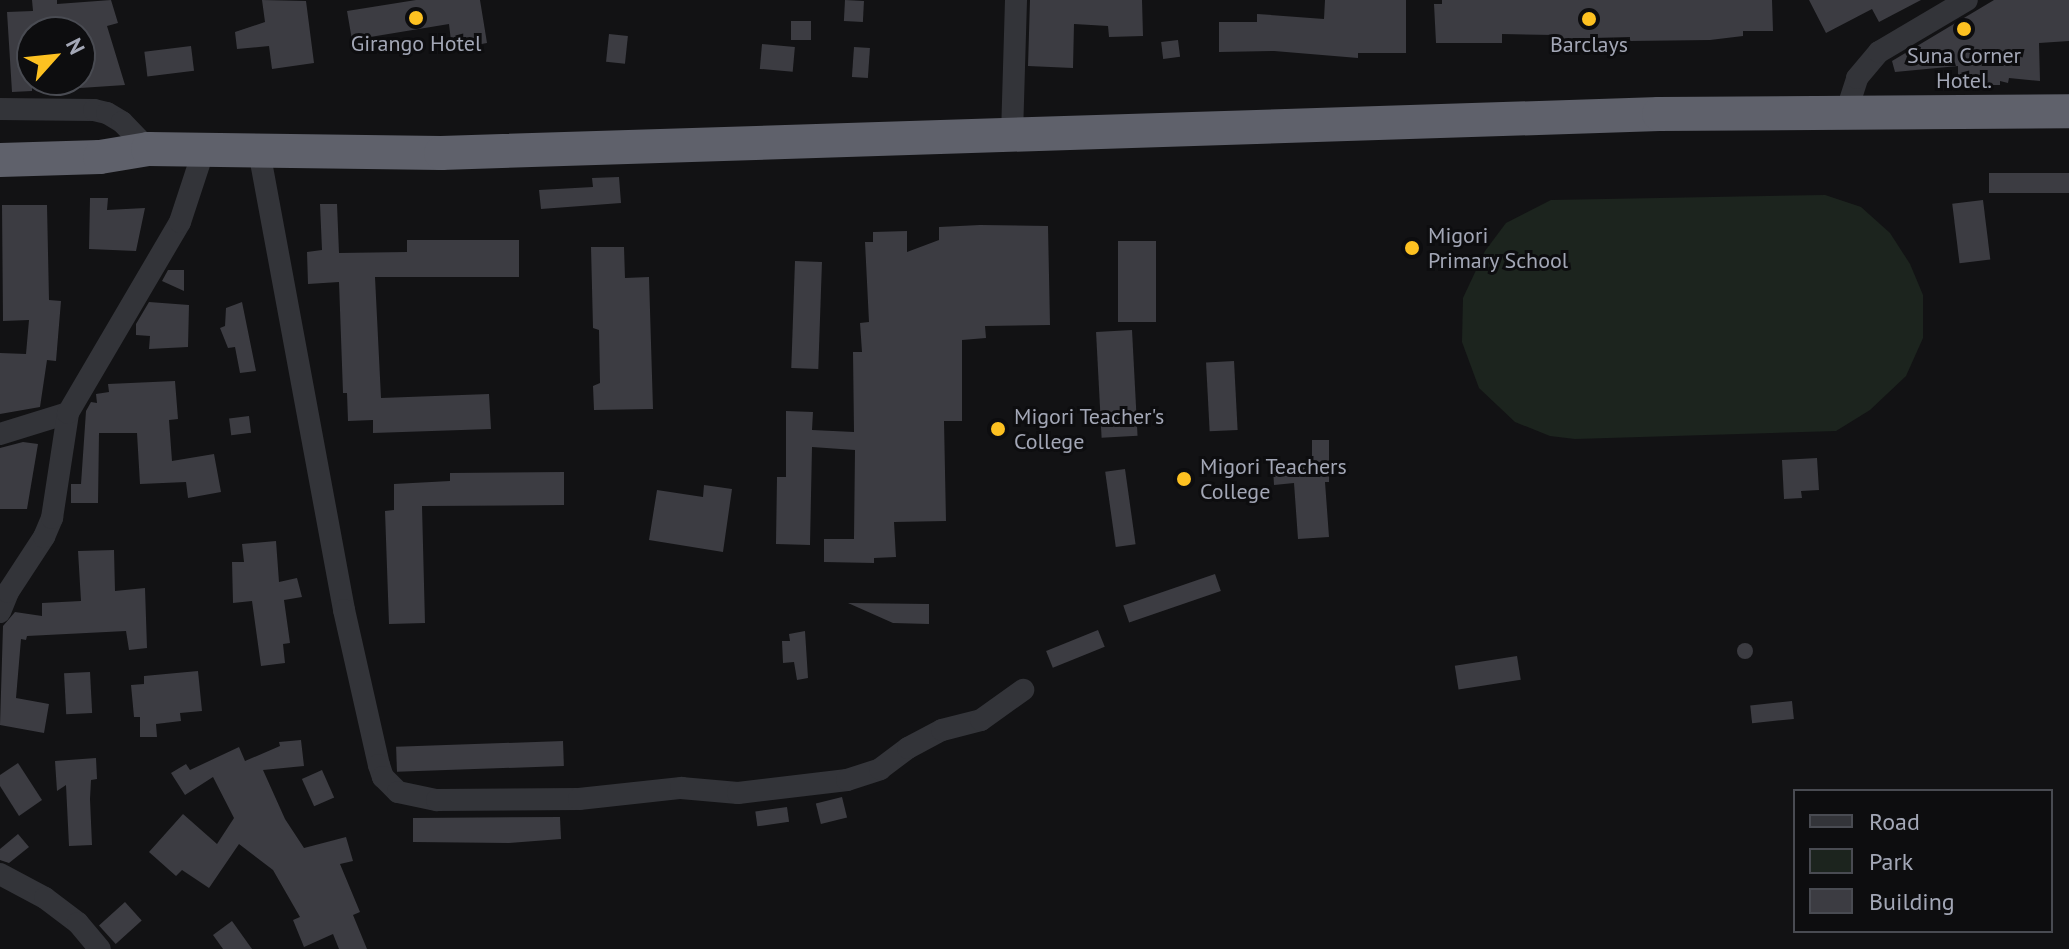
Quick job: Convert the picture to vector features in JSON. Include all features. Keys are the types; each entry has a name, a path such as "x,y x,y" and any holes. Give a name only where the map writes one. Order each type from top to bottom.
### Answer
{"highway":[{"path":"0,160 100,157 148,149 441,153 1659,114 1845,116 2069,111"}],"street":[{"path":"1012,135 1016,0"},
{"path":"1845,116 1857,78 1879,52 1967,0"},
{"path":"0,109 94,110 107,113 122,122 148,149"},
{"path":"259,151 350,638 379,765 383,777 398,792 437,800 579,799 681,788 738,793 823,784 880,769 921,740 996,713 1023,690"},
{"path":"0,612 8,592 44,537 52,518 68,413 180,222 203,152"},
{"path":"0,434 68,413"},
{"path":"0,874 54,904 91,936 100,949"}],"green space":[{"path":"1825,195 1861,207 1890,233 1910,264 1923,295 1923,338 1906,376 1870,410 1836,431 1575,439 1550,436 1515,422 1479,388 1462,342 1463,298 1485,251 1506,223 1551,200"}],"building":[{"path":"32,0 57,0 57,4 111,0 118,23 107,26 125,85 96,87 96,16 16,16 16,92 12,92 7,12 33,11"},
{"path":"262,0 306,1 314,63 272,69 269,46 237,49 235,32 265,22"},
{"name":"Girango Hotel","path":"416,0 480,0 487,43 460,48 458,40 451,41 449,24 352,40 347,11"},
{"path":"845,0 864,1 863,22 844,21"},
{"path":"1030,0 1142,0 1143,36 1109,37 1108,26 1074,24 1073,68 1028,66"},
{"path":"1325,0 1406,0 1406,53 1358,53 1358,58 1274,51 1219,52 1219,22 1257,22 1257,14 1324,19"},
{"path":"1442,0 1772,0 1773,31 1743,31 1743,36 1710,40 1630,41 1630,37 1554,39 1554,35 1502,34 1502,43 1436,43 1434,4 1442,4"},
{"path":"1809,0 1921,0 1879,22 1872,9 1826,33"},
{"path":"1994,0 2069,0 2069,41 2039,43 2040,81 2009,78 2008,83 2000,81 2000,85 1958,85 1958,66 1895,72 1892,61"},
{"path":"791,21 811,21 811,40 791,40"},
{"path":"609,34 628,36 625,64 606,62"},
{"path":"1178,40 1180,57 1163,59 1161,42"},
{"path":"762,44 795,47 793,72 760,69"},
{"path":"191,46 194,71 147,77 144,52"},
{"path":"854,47 870,48 868,78 852,77"},
{"path":"1989,173 2069,173 2069,193 1989,193"},
{"path":"619,177 621,203 541,209 539,190 593,187 592,178"},
{"path":"90,198 108,198 107,210 145,208 136,251 89,249"},
{"path":"1983,200 1990,260 1960,263 1952,204"},
{"path":"320,204 337,204 339,253 407,252 407,240 519,240 519,277 375,277 381,398 489,394 491,429 373,433 373,420 348,421 347,393 343,393 339,282 308,284 307,252 322,250"},
{"path":"2,205 47,205 49,300 61,301 56,361 47,360 40,407 0,414 0,353 26,354 29,320 3,321"},
{"path":"1048,226 1050,325 985,326 986,338 962,340 962,421 944,421 946,521 894,522 896,557 874,558 874,563 824,562 824,539 854,539 855,450 812,447 810,545 776,544 777,477 786,477 786,411 813,412 812,430 854,432 853,352 862,352 860,323 869,322 865,242 873,242 873,232 907,231 907,252 939,240 939,227"},
{"path":"1118,241 1156,241 1156,322 1118,322"},
{"path":"591,247 624,247 625,278 649,277 653,409 594,410 593,386 600,383 599,330 593,328"},
{"path":"795,261 822,262 818,369 791,368"},
{"path":"168,270 184,270 184,291 162,281"},
{"path":"149,302 189,305 188,347 149,349 150,336 136,335 136,324"},
{"path":"242,302 256,371 240,373 235,347 228,348 220,328 225,326 226,308"},
{"path":"1132,330 1138,436 1102,438 1096,332"},
{"path":"1234,361 1238,430 1210,431 1206,362"},
{"path":"175,381 178,419 169,420 172,461 214,454 221,492 188,498 186,482 140,484 137,433 99,433 98,503 71,503 71,484 81,484 86,411 91,402 97,403 96,394 109,392 108,384"},
{"path":"249,416 251,433 231,435 229,418"},
{"path":"1312,440 1329,440 1329,482 1325,482 1329,537 1298,539 1294,483 1274,485 1273,468 1312,464"},
{"path":"23,442 38,444 27,509 0,509 0,448"},
{"path":"1817,458 1819,490 1801,491 1802,498 1784,499 1782,460"},
{"path":"1125,469 1136,544 1116,547 1105,472"},
{"path":"564,472 564,505 422,506 425,623 389,624 385,511 394,510 394,484 450,481 450,473"},
{"path":"704,485 732,489 723,552 649,540 657,490 703,497"},
{"path":"276,541 279,582 297,578 302,597 284,600 290,643 283,644 285,663 261,666 252,601 233,603 232,562 244,562 242,544"},
{"path":"114,550 115,591 145,588 147,648 129,650 126,631 27,636 26,640 21,639 16,698 49,704 44,733 0,725 3,626 15,612 42,616 42,603 81,601 78,551"},
{"path":"1215,574 1221,591 1129,623 1123,606"},
{"path":"848,603 929,604 929,624 893,623"},
{"path":"1098,630 1105,647 1053,668 1046,651"},
{"path":"805,631 808,678 797,680 794,662 783,663 782,641 790,641 789,634"},
{"path":"1742,643 1748,643 1753,651 1751,657 1742,659 1737,654 1737,648"},
{"path":"1517,656 1521,680 1459,690 1455,666"},
{"path":"198,671 202,711 180,713 181,721 156,724 157,737 140,737 140,717 134,717 131,685 144,684 144,676"},
{"path":"90,672 92,713 66,714 64,673"},
{"path":"1792,701 1794,719 1752,723 1750,705"},
{"path":"301,740 304,766 263,770 285,819 304,848 346,837 353,861 340,864 360,912 353,915 367,949 339,949 333,934 304,947 293,920 300,917 273,870 239,844 209,888 182,870 176,876 149,852 183,814 217,844 234,818 213,777 185,795 171,773 186,764 190,770 239,747 245,761 280,746 279,742"},
{"path":"563,741 564,766 397,772 396,747"},
{"path":"96,758 97,779 91,780 90,799 92,845 69,846 66,785 57,791 55,761"},
{"path":"18,763 42,800 19,816 0,786 0,775"},
{"path":"322,770 334,797 314,806 302,779"},
{"path":"842,797 847,817 821,824 816,804"},
{"path":"787,807 789,822 757,826 755,811"},
{"path":"560,817 561,839 509,843 413,842 413,818"},
{"path":"18,834 29,847 9,863 0,860 0,849"},
{"path":"125,902 142,921 116,944 99,925"},
{"path":"232,921 252,949 223,949 213,935"}],"place":[{"name":"Girango Hotel","path":"416,18"},
{"name":"Barclays","path":"1589,19"},
{"name":"Suna Corner Hotel.","path":"1964,29"},
{"name":"Migori Primary School","path":"1412,248"},
{"name":"Migori Teacher's College","path":"998,429"},
{"name":"Migori Teachers College","path":"1184,479"}]}
